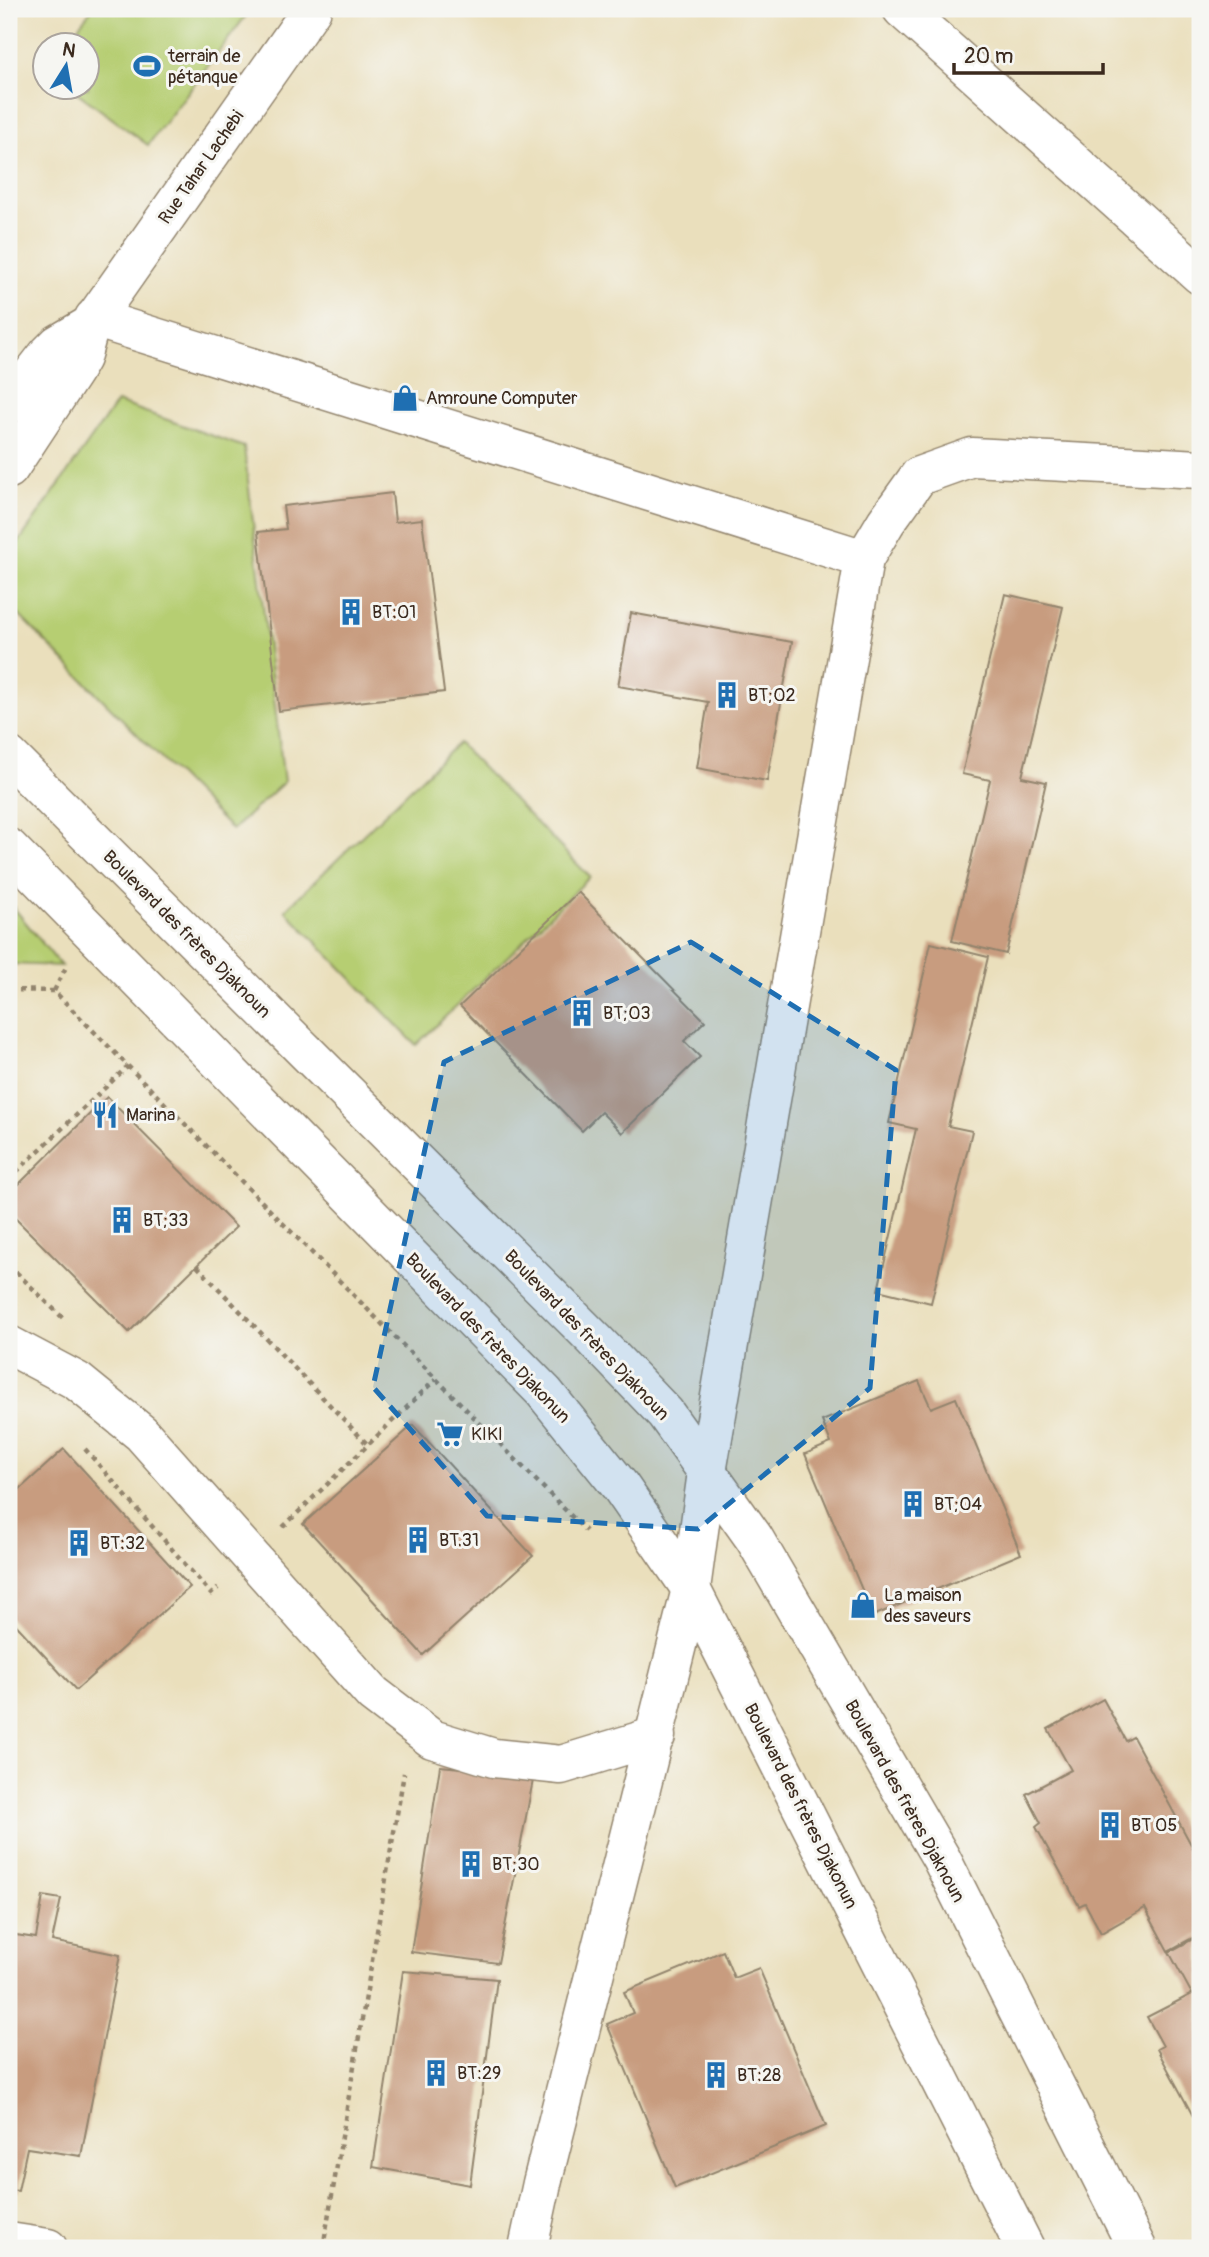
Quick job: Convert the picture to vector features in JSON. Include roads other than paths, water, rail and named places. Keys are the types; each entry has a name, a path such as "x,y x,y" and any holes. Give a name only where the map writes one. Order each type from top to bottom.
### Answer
{"street":[{"name":"Rue Tahar Lachebi","path":"92,322 312,9"},
{"path":"902,9 1200,275"},
{"path":"9,469 81,358 92,322"},
{"path":"9,404 58,344 92,322 864,559"},
{"path":"528,2248 691,1589 707,1472 864,559 919,476 972,457 1200,469"},
{"name":"Boulevard des frères Djaknoun","path":"9,756 665,1413 754,1538 941,1858 1137,2248"},
{"name":"Boulevard des frères Djakonun","path":"9,848 544,1392 620,1486 691,1589 1025,2248"},
{"path":"9,1345 77,1381 141,1433 373,1694 432,1739 494,1758 561,1765 656,1736"},
{"path":"9,2242 48,2248"}],"place":[{"name":"terrain de pétanque","path":"147,66"},
{"name":"Amroune Computer","path":"405,398"},
{"name":"BT:01","path":"351,612"},
{"name":"BT;02","path":"727,695"},
{"name":"BT;03","path":"582,1013"},
{"name":"Marina","path":"105,1115"},
{"name":"BT;33","path":"122,1220"},
{"name":"KIKI","path":"450,1434"},
{"name":"BT;04","path":"913,1504"},
{"name":"BT.31","path":"418,1540"},
{"name":"BT:32","path":"79,1543"},
{"name":"La maison des saveurs","path":"863,1605"},
{"name":"BT 05","path":"1110,1825"},
{"name":"BT;30","path":"471,1864"},
{"name":"BT:29","path":"436,2073"},
{"name":"BT:28","path":"716,2075"}]}
